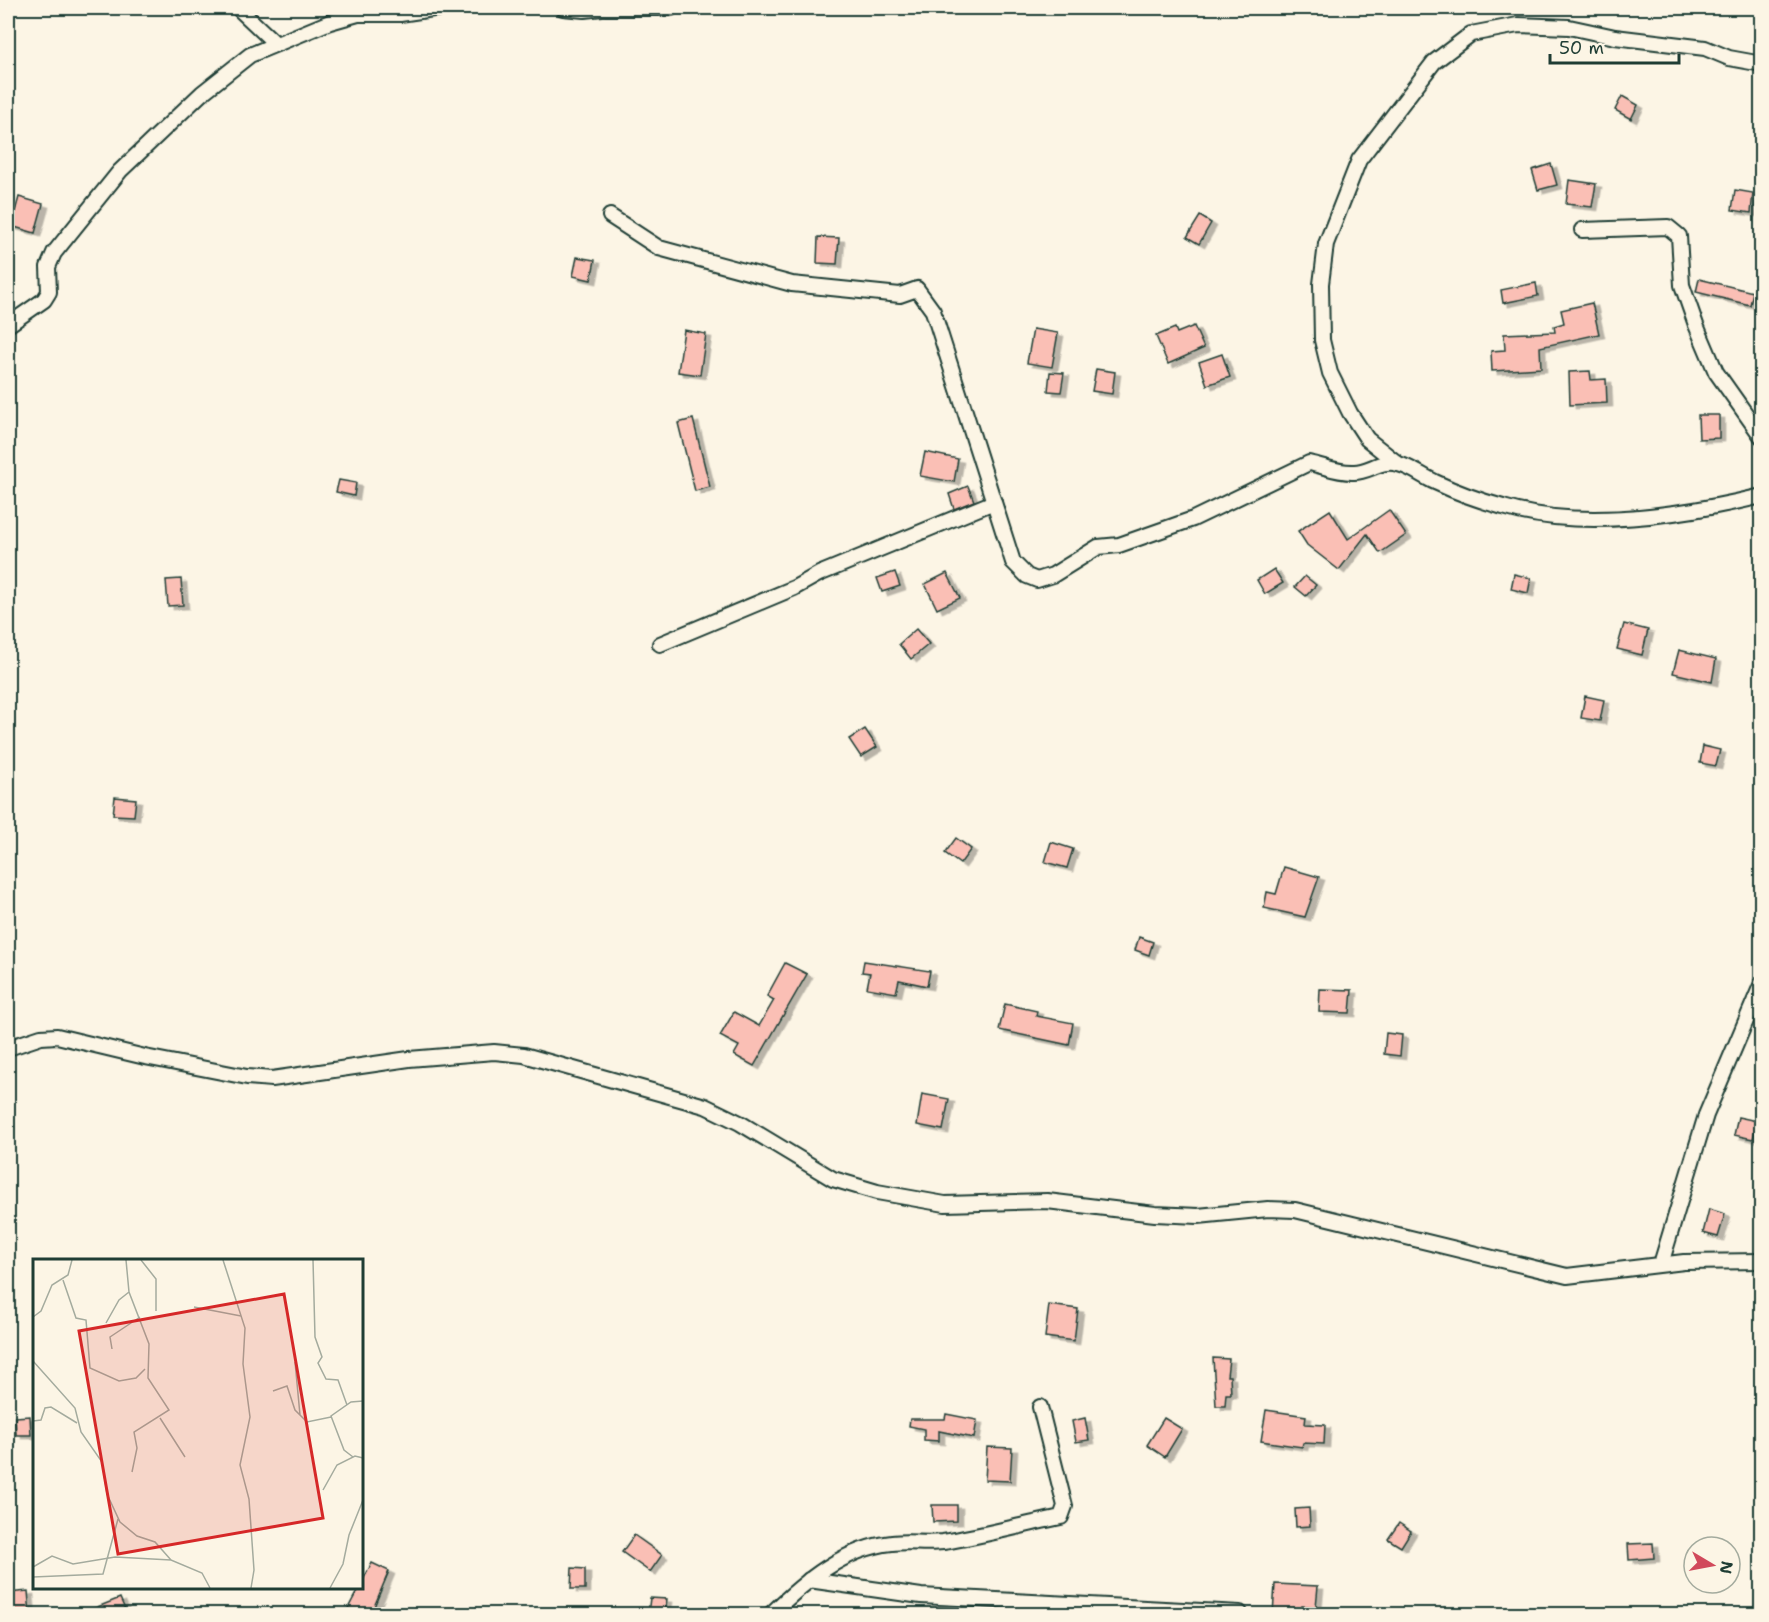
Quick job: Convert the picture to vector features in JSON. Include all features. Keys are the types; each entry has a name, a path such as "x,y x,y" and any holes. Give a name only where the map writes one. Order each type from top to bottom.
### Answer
{"street":[{"path":"238,8 276,44"},
{"path":"8,325 44,300 49,292 48,267 54,253 120,171 202,93 250,55 330,22 358,14 400,14 440,8"},
{"path":"563,8 584,10 671,8"},
{"path":"1761,64 1729,58 1706,48 1615,37 1569,27 1518,25 1471,34 1434,62 1359,160 1326,244 1321,284 1322,340 1330,373 1350,413 1367,439 1397,463 1436,482 1504,508 1568,519 1713,508 1761,496"},
{"path":"610,216 659,249 792,284 900,295 917,289 933,311 1013,562 1027,576 1037,580 1053,575 1098,547 1119,545 1193,519 1303,464 1309,463 1339,471 1357,472 1376,464 1397,463"},
{"path":"1582,230 1668,227 1675,230 1679,236 1682,285 1712,363 1761,437"},
{"path":"660,644 794,588 830,569 994,502"},
{"path":"1661,1264 1706,1115 1761,983"},
{"path":"8,1048 41,1037 57,1036 145,1057 247,1077 272,1079 420,1058 494,1052 524,1055 705,1106 740,1123 833,1179 877,1192 945,1204 1047,1201 1155,1214 1198,1216 1268,1209 1295,1210 1567,1276 1661,1264 1761,1261"},
{"path":"771,1614 809,1580 840,1560 871,1548 890,1543 943,1542 1061,1517 1065,1506 1040,1407"},
{"path":"809,1580 921,1596 1240,1613"}],"building":[{"path":"1622,96 1638,105 1631,119 1615,110"},
{"path":"1551,164 1557,185 1538,190 1532,170"},
{"path":"1569,180 1596,184 1592,207 1566,204"},
{"path":"1735,190 1753,193 1751,213 1732,210"},
{"path":"19,197 43,204 35,233 11,226"},
{"path":"1200,216 1211,223 1199,244 1187,237"},
{"path":"818,237 839,238 837,264 817,263"},
{"path":"577,257 595,260 591,280 573,276"},
{"path":"1699,279 1753,292 1750,305 1696,292"},
{"path":"1536,283 1538,296 1503,303 1501,290"},
{"path":"1592,303 1599,334 1540,347 1541,368 1492,371 1491,351 1505,350 1504,334 1555,332 1554,326 1564,323 1561,310"},
{"path":"1194,326 1204,348 1168,364 1156,336 1175,328 1177,333"},
{"path":"1033,329 1058,333 1052,367 1027,363"},
{"path":"684,330 706,334 700,375 678,372"},
{"path":"1222,354 1230,377 1207,385 1199,362"},
{"path":"1096,369 1115,372 1112,394 1092,391"},
{"path":"1590,371 1591,380 1606,379 1607,403 1570,405 1569,372"},
{"path":"1050,372 1064,373 1061,392 1048,391"},
{"path":"1698,415 1719,415 1719,438 1699,439"},
{"path":"693,419 710,487 695,491 678,423"},
{"path":"925,452 958,459 954,482 920,476"},
{"path":"339,480 356,483 354,496 336,492"},
{"path":"968,486 974,501 954,509 949,494"},
{"path":"1330,510 1348,539 1389,510 1406,535 1380,553 1367,534 1339,570 1307,545 1298,531"},
{"path":"1274,569 1283,583 1265,594 1257,580"},
{"path":"895,572 900,586 882,592 877,578"},
{"path":"947,573 960,598 937,609 925,584"},
{"path":"1514,574 1531,578 1528,593 1511,589"},
{"path":"1305,576 1316,585 1306,596 1295,587"},
{"path":"181,579 183,605 168,606 166,580"},
{"path":"1624,624 1648,630 1642,655 1617,649"},
{"path":"916,629 929,644 911,659 899,644"},
{"path":"1679,650 1716,659 1712,682 1673,673"},
{"path":"1585,696 1604,700 1600,721 1581,718"},
{"path":"865,729 877,747 861,757 849,739"},
{"path":"1703,746 1720,750 1716,766 1700,763"},
{"path":"115,797 136,799 134,816 113,815"},
{"path":"956,838 971,849 960,864 945,853"},
{"path":"1051,842 1073,849 1067,868 1045,862"},
{"path":"1284,867 1319,877 1305,917 1264,908 1267,892 1276,894"},
{"path":"1139,937 1153,942 1149,955 1135,950"},
{"path":"864,961 930,971 927,986 899,980 896,993 867,988 870,973 862,972"},
{"path":"785,963 807,974 754,1066 734,1055 739,1046 720,1036 734,1012 759,1026 774,1000 767,996"},
{"path":"1320,989 1352,990 1350,1013 1319,1012"},
{"path":"1005,1004 1037,1011 1036,1016 1073,1023 1069,1045 999,1030"},
{"path":"1386,1033 1402,1035 1400,1056 1384,1054"},
{"path":"922,1094 949,1099 943,1130 917,1125"},
{"path":"1738,1117 1757,1121 1753,1139 1734,1135"},
{"path":"1709,1209 1725,1214 1718,1237 1703,1233"},
{"path":"1049,1305 1078,1309 1074,1341 1045,1337"},
{"path":"1213,1358 1229,1359 1227,1376 1230,1376 1231,1394 1226,1394 1225,1406 1216,1406"},
{"path":"1266,1410 1306,1416 1305,1424 1325,1425 1324,1444 1303,1443 1302,1447 1261,1441"},
{"path":"946,1414 977,1420 974,1438 939,1431 939,1441 924,1440 924,1429 909,1426 910,1419 945,1419"},
{"path":"30,1416 31,1435 16,1435 15,1417"},
{"path":"1085,1418 1089,1440 1076,1442 1072,1421"},
{"path":"1164,1418 1182,1429 1165,1457 1147,1445"},
{"path":"987,1447 1012,1448 1010,1481 985,1480"},
{"path":"932,1505 957,1505 957,1521 933,1522"},
{"path":"1309,1508 1310,1526 1296,1527 1295,1509"},
{"path":"1399,1523 1411,1531 1401,1547 1388,1539"},
{"path":"634,1535 662,1555 650,1572 622,1552"},
{"path":"1653,1543 1654,1558 1629,1560 1628,1544"},
{"path":"372,1563 389,1571 371,1614 345,1614 358,1589 363,1589 363,1580"},
{"path":"572,1568 585,1569 585,1589 571,1589"},
{"path":"1275,1584 1318,1586 1316,1607 1302,1606 1302,1614 1273,1614"},
{"path":"28,1591 30,1614 8,1614 8,1593"},
{"path":"120,1598 127,1614 80,1614"},
{"path":"650,1598 667,1599 665,1614 648,1614"}]}
